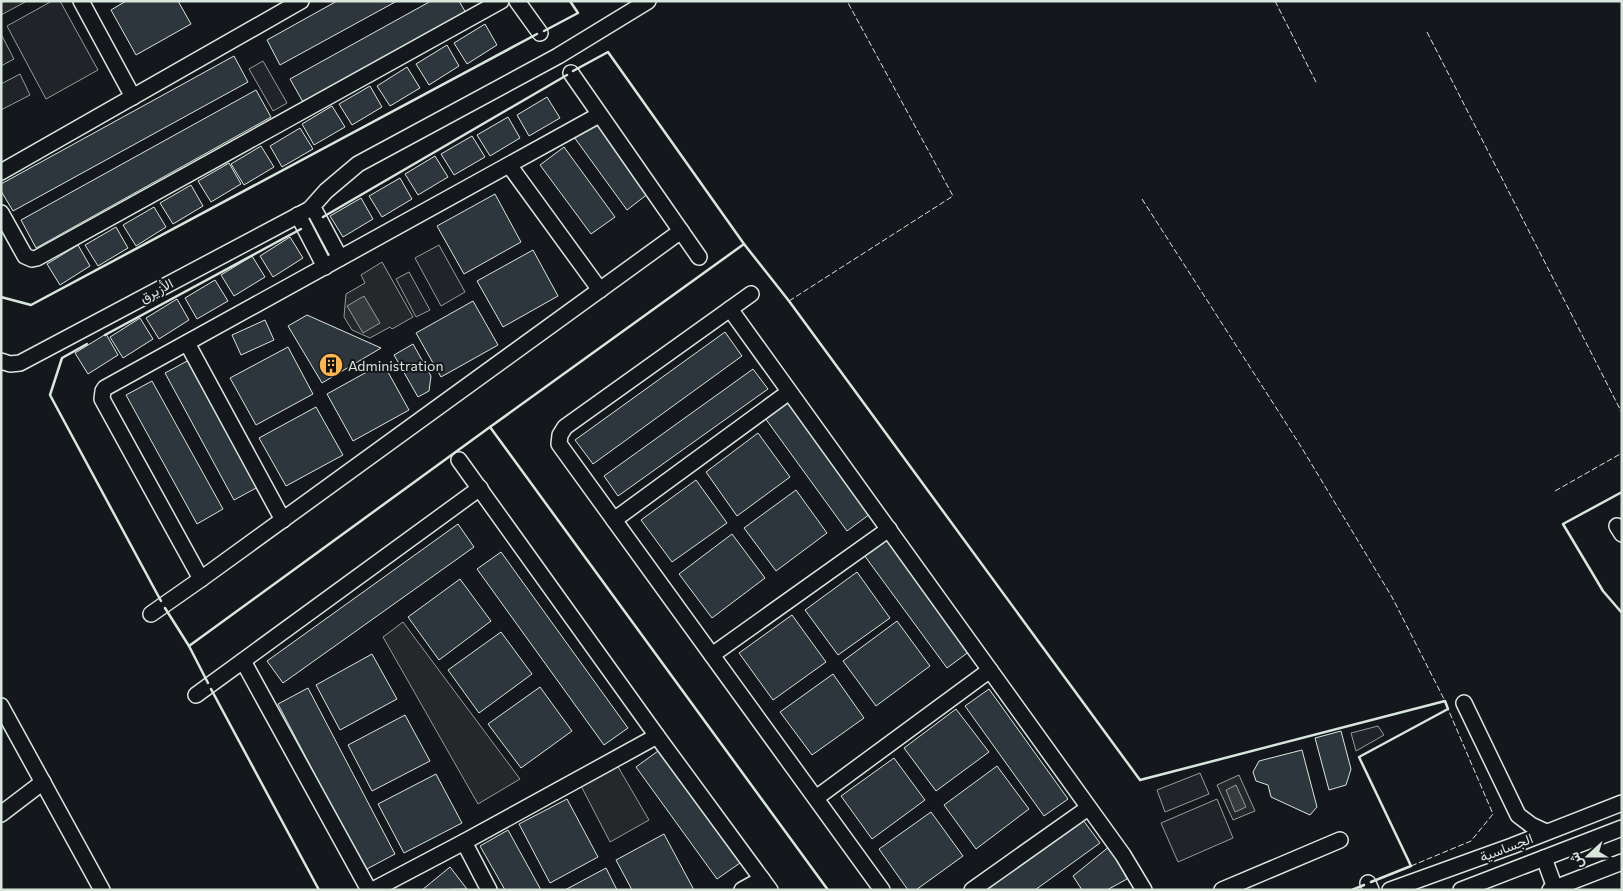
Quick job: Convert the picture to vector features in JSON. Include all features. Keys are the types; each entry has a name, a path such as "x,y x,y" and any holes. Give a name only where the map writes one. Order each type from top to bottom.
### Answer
{"street":[{"path":"80,1 133,97"},
{"path":"1,172 133,97 282,6 301,1"},
{"path":"1,213 25,256 32,259 37,258 501,1"},
{"path":"517,1 540,33"},
{"name":"الأزيرق","path":"1,361 10,364 20,363 304,212 358,164 558,56 648,1"},
{"path":"571,73 699,257"},
{"path":"201,579 102,399 105,388 599,115"},
{"path":"509,165 600,290"},
{"path":"325,267 304,212 313,210 316,213 340,258"},
{"path":"151,614 681,231"},
{"path":"751,294 565,427 560,435 559,444 882,890"},
{"path":"730,309 1123,855 1144,890"},
{"path":"187,343 283,520"},
{"path":"614,520 789,392"},
{"path":"459,460 766,884 742,890"},
{"path":"196,695 480,488"},
{"path":"712,655 888,529"},
{"path":"243,661 369,890"},
{"path":"816,798 990,670"},
{"path":"1464,703 1518,815 1531,825 1546,832"},
{"path":"1,706 102,890"},
{"path":"373,890 657,736"},
{"path":"1,814 43,782"},
{"name":"الجساسية","path":"1390,890 1512,846 1622,803"},
{"path":"972,890 1088,808"},
{"path":"1512,846 1518,815"},
{"path":"1461,890 1622,828"},
{"path":"1222,890 1340,840"},
{"path":"464,842 489,890"},
{"path":"1544,858 1553,889 1622,862"}],"shaded area":[{"path":"1,1 27,1 1,15"},
{"path":"52,1 60,1 98,70 46,99 7,26"},
{"path":"1,34 14,59 1,66"},
{"path":"263,61 287,103 273,111 249,69"},
{"path":"20,74 30,95 1,110 1,84"},
{"path":"439,245 465,292 441,306 415,258"},
{"path":"382,262 413,317 392,329 390,327 370,338 352,330 344,317 346,294 365,283 361,275"},
{"path":"409,272 430,310 416,317 396,279"},
{"path":"364,296 380,323 363,333 347,306"},
{"path":"403,622 520,779 478,804 383,637"},
{"path":"1378,726 1384,735 1356,751 1351,733"},
{"path":"617,765 649,820 610,842 580,784"},
{"path":"1200,773 1209,794 1165,812 1157,790"},
{"path":"1239,775 1255,811 1233,820 1217,785"},
{"path":"1236,785 1246,807 1235,812 1226,790"},
{"path":"1217,799 1233,838 1178,862 1161,823"}],"building":[{"path":"126,1 178,1 191,24 136,55 111,10"},
{"path":"337,1 397,1 280,65 267,40"},
{"path":"431,1 459,1 466,13 303,102 290,79"},
{"path":"485,24 497,45 467,64 454,43"},
{"path":"447,45 459,66 429,85 416,64"},
{"path":"234,56 248,82 13,211 1,191 1,184"},
{"path":"407,67 420,88 390,106 377,86"},
{"path":"370,86 382,107 352,125 339,104"},
{"path":"256,90 271,117 36,248 21,220"},
{"path":"547,97 560,118 529,136 517,115"},
{"path":"332,106 345,127 314,145 302,124"},
{"path":"508,117 520,138 490,156 477,135"},
{"path":"597,121 649,193 627,210 574,137"},
{"path":"300,128 313,149 282,167 270,146"},
{"path":"472,136 485,157 454,175 441,154"},
{"path":"261,146 274,167 244,185 231,164"},
{"path":"564,147 615,217 591,234 540,165"},
{"path":"435,156 448,177 418,195 405,174"},
{"path":"229,163 241,184 211,202 198,181"},
{"path":"400,178 412,199 382,217 369,196"},
{"path":"191,185 203,206 173,224 160,203"},
{"path":"495,194 521,242 464,274 437,226"},
{"path":"361,198 373,219 343,237 330,216"},
{"path":"154,207 166,227 136,246 123,225"},
{"path":"116,227 128,248 98,266 85,245"},
{"path":"290,237 303,258 273,277 260,256"},
{"path":"78,245 90,266 60,285 47,264"},
{"path":"533,250 558,296 503,327 477,281"},
{"path":"252,256 265,277 234,296 221,275"},
{"path":"215,280 228,301 197,319 185,298"},
{"path":"177,299 189,320 159,339 146,318"},
{"path":"473,301 498,345 441,377 416,333"},
{"name":"Administration","path":"307,315 381,348 322,383 288,326"},
{"path":"140,318 153,339 123,358 110,337"},
{"path":"265,320 274,340 241,355 232,335"},
{"path":"725,332 742,356 593,464 575,440"},
{"path":"106,334 118,355 88,374 75,353"},
{"path":"413,344 431,376 429,391 418,397 394,355"},
{"path":"288,347 313,394 256,425 230,378"},
{"path":"189,360 258,487 234,500 165,373"},
{"path":"383,363 409,410 353,441 327,394"},
{"path":"753,369 768,389 618,496 604,476"},
{"path":"152,381 223,509 197,524 126,395"},
{"path":"789,401 870,514 847,531 765,418"},
{"path":"316,407 343,455 286,486 259,438"},
{"path":"758,433 790,477 737,516 706,472"},
{"path":"696,480 727,523 672,562 641,520"},
{"path":"796,490 827,533 776,571 744,528"},
{"path":"458,524 474,547 283,683 267,661"},
{"path":"732,534 765,578 712,618 679,574"},
{"path":"887,538 970,651 947,668 864,555"},
{"path":"501,552 628,728 604,745 477,569"},
{"path":"857,572 890,618 838,655 805,610"},
{"path":"460,579 491,621 439,660 408,617"},
{"path":"792,615 826,662 773,700 739,653"},
{"path":"897,621 930,666 876,706 843,661"},
{"path":"501,632 532,674 479,713 448,670"},
{"path":"372,654 397,699 340,730 316,685"},
{"path":"833,674 864,718 812,755 780,712"},
{"path":"540,687 572,731 521,768 488,724"},
{"path":"308,688 395,854 365,870 278,704"},
{"path":"989,689 1068,799 1044,816 965,706"},
{"path":"956,709 989,752 936,791 904,748"},
{"path":"405,715 430,761 372,791 348,745"},
{"path":"1341,731 1351,769 1346,785 1329,790 1315,738"},
{"path":"1302,750 1317,807 1310,815 1271,797 1268,785 1256,781 1253,772 1259,761"},
{"path":"658,751 740,863 717,879 636,767"},
{"path":"894,758 925,800 872,839 841,796"},
{"path":"997,766 1029,809 976,849 944,805"},
{"path":"436,774 462,823 404,853 378,804"},
{"path":"567,799 598,857 550,883 519,824"},
{"path":"931,812 963,856 916,890 908,890 879,849"},
{"path":"1083,820 1100,843 1035,890 986,890"},
{"path":"508,830 541,890 505,890 480,846"},
{"path":"664,834 694,890 632,890 616,860"},
{"path":"1110,846 1127,879 1107,890 1082,890 1073,876"},
{"path":"450,867 467,889 422,890"},
{"path":"606,868 617,890 565,890"}],"fence":[{"path":"789,301 953,196 847,1"},
{"path":"1275,1 1317,84"},
{"path":"1427,32 1622,413"},
{"path":"1142,199 1300,445 1392,597 1445,701"},
{"path":"1555,491 1622,453"},
{"path":"1411,866 1471,841 1493,814 1448,709"}],"wall":[{"path":"544,31 578,13 570,1"},
{"path":"1,297 31,305 537,34"},
{"path":"573,71 608,52 744,244 789,301 1140,780 1445,701 1448,709 1359,757 1411,866 1371,882"},
{"path":"323,217 567,75"},
{"path":"105,335 301,229"},
{"path":"744,244 490,427 828,890"},
{"path":"87,344 62,358 50,395 161,601"},
{"path":"165,608 189,646 490,427"},
{"path":"1622,492 1563,524 1603,591 1622,613"},
{"path":"189,646 208,683"},
{"path":"211,689 319,890"},
{"path":"1352,890 1364,885"}],"place":[{"name":"Administration","path":"331,365"}]}
